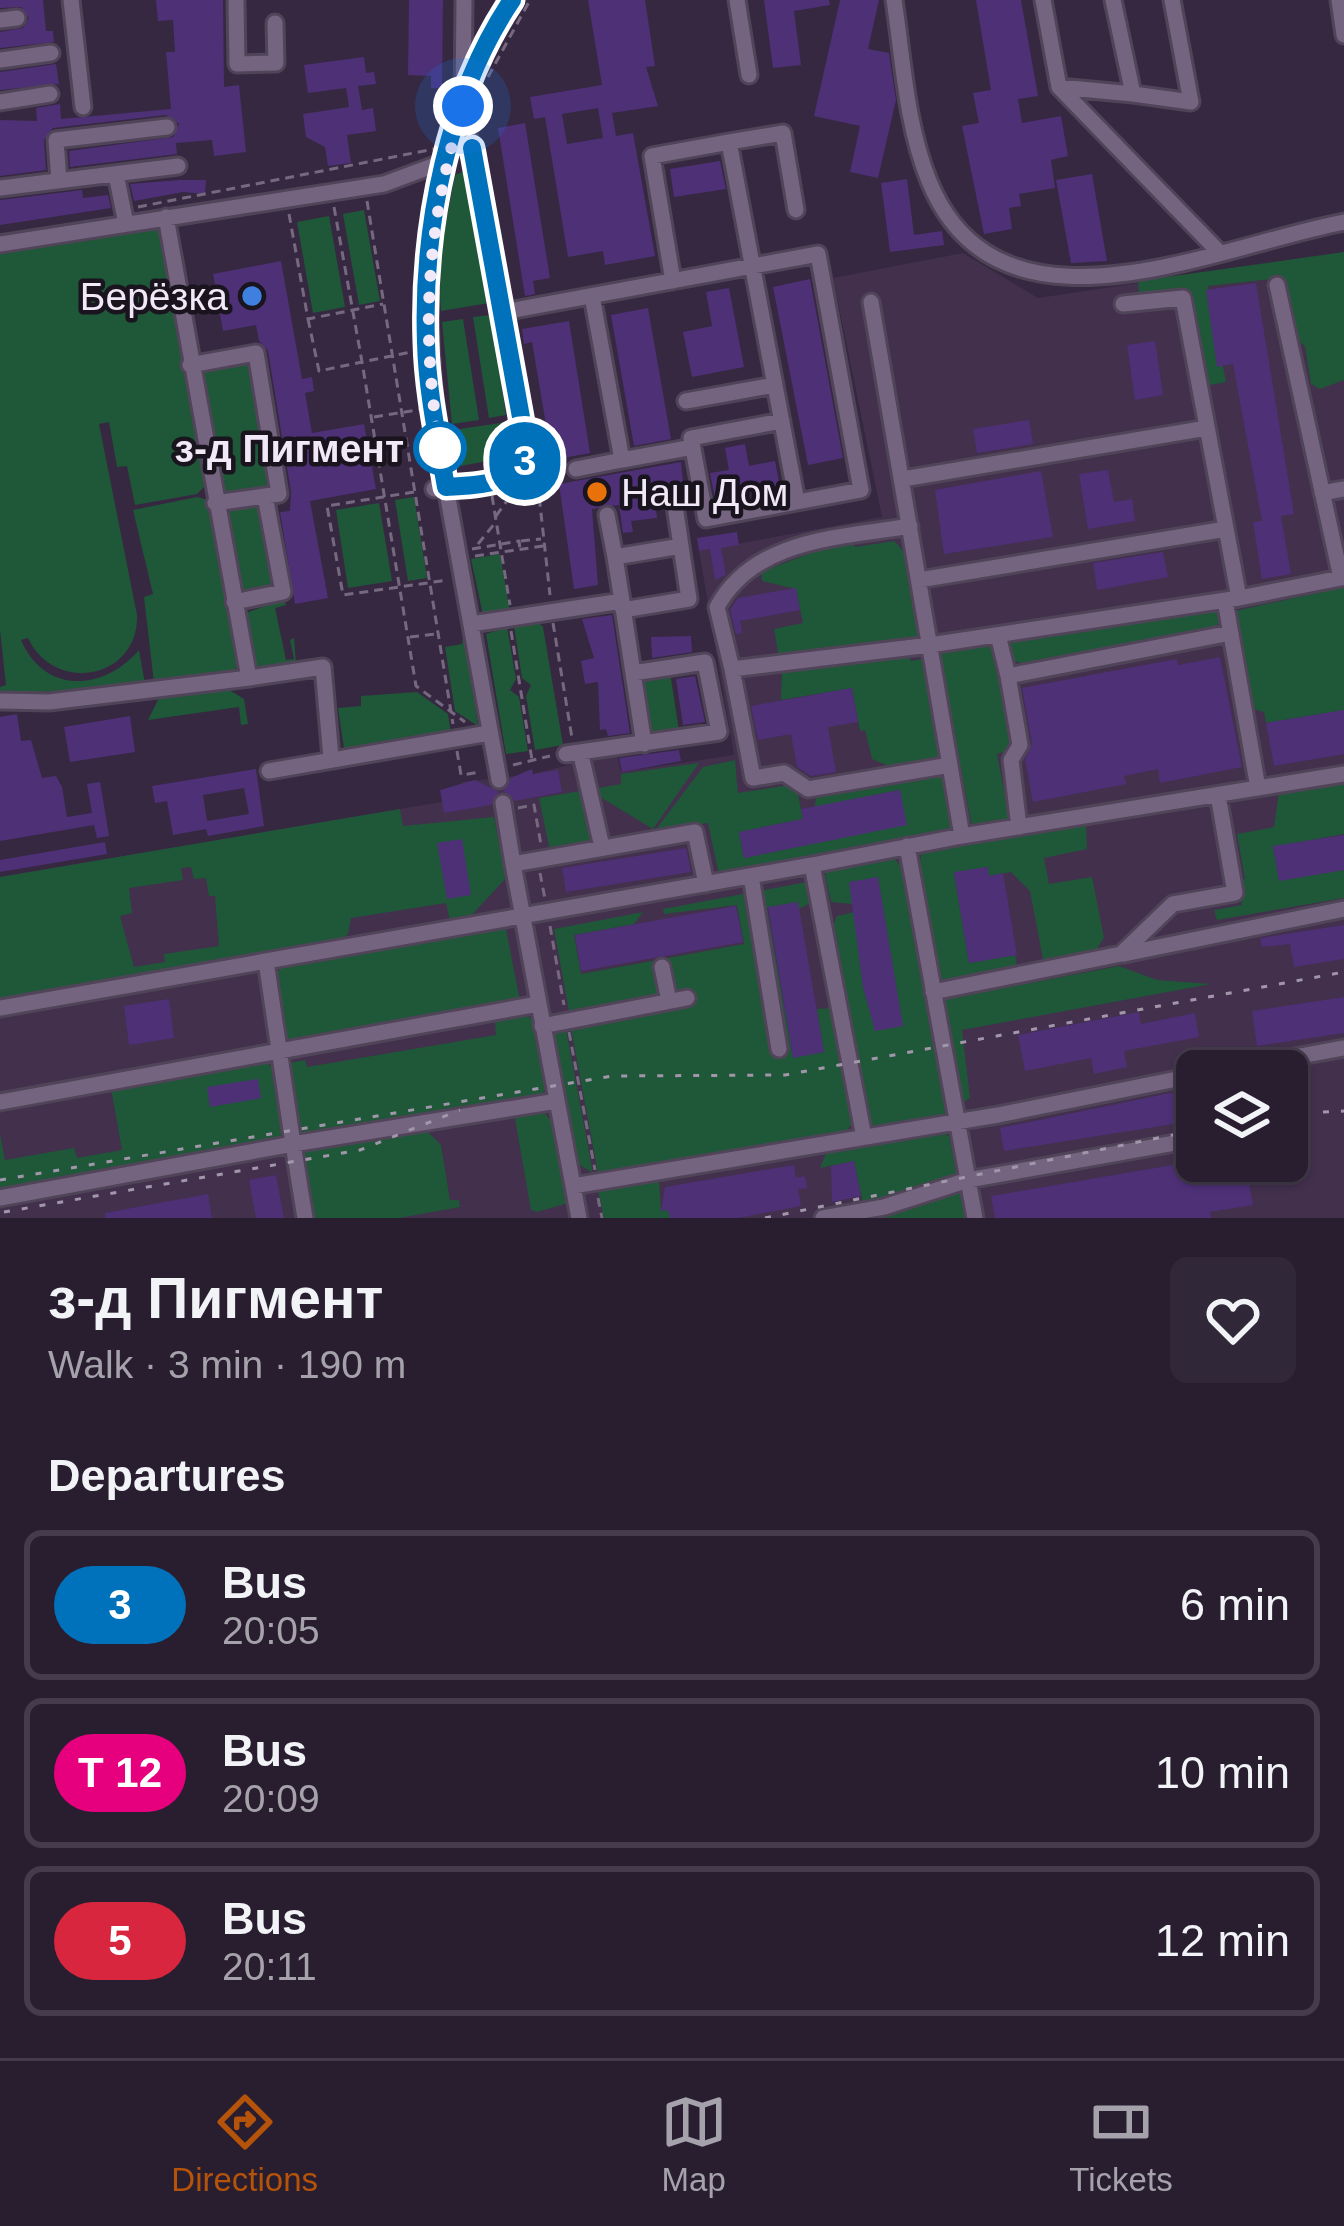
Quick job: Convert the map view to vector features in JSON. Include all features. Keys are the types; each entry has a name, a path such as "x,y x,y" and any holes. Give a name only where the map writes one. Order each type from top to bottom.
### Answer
{"street":[{"path":"71,0 83,107"},
{"path":"236,0 237,64 276,63 275,22"},
{"path":"432,489 489,483 520,467 527,450 463,106 464,0"},
{"path":"500,772 485,733 463,578 432,489 434,407 426,349 427,280 443,153 486,40 512,0"},
{"path":"737,0 749,75"},
{"path":"893,0 916,143 928,181 945,212 980,250 1021,271 1056,278 1128,274 1342,222"},
{"path":"1043,0 1059,87 1219,252"},
{"path":"1113,0 1133,94"},
{"path":"1059,87 1191,102 1172,0"},
{"path":"1339,0 1344,35"},
{"path":"0,60 51,53"},
{"path":"0,102 50,94"},
{"path":"59,181 56,140 167,128"},
{"path":"673,281 652,155 783,133 796,210"},
{"path":"729,142 797,502"},
{"path":"0,244 124,217 166,218 332,194 364,187 443,153"},
{"path":"0,188 178,166"},
{"path":"116,174 124,217"},
{"path":"166,218 249,678"},
{"path":"503,313 818,254 861,490 706,519 691,438 782,422"},
{"path":"732,669 930,646 1342,578 1277,285"},
{"path":"592,296 622,460"},
{"path":"1123,304 1183,298 1226,529 1231,633 1258,788"},
{"path":"871,302 962,836"},
{"path":"190,364 256,353 280,494 215,502"},
{"path":"686,401 775,385"},
{"path":"902,479 1207,428"},
{"path":"576,469 693,447"},
{"path":"1322,493 1344,489"},
{"path":"471,625 689,599 673,493"},
{"path":"234,602 283,592 265,496"},
{"path":"608,515 644,744"},
{"path":"910,526 793,546 751,565 717,607 752,778 784,773 808,789 950,765"},
{"path":"919,580 1226,529"},
{"path":"615,556 681,546"},
{"path":"1008,676 1231,633"},
{"path":"998,635 1020,745 1011,760 1019,827"},
{"path":"602,847 573,754 718,732 705,662 633,673"},
{"path":"0,701 69,700 323,667 331,758"},
{"path":"269,770 485,733"},
{"path":"0,1008 962,836 1344,774"},
{"path":"1121,954 1173,904 1235,893 1218,795"},
{"path":"503,807 579,1218"},
{"path":"514,864 695,832 706,884"},
{"path":"907,847 975,1218"},
{"path":"812,865 864,1137"},
{"path":"751,876 779,1049"},
{"path":"934,992 1344,909"},
{"path":"266,961 304,1218"},
{"path":"662,968 669,1001"},
{"path":"542,1026 687,998"},
{"path":"0,1102 538,1004"},
{"path":"1308,1055 1344,1048"},
{"path":"573,1186 1176,1079"},
{"path":"0,1198 557,1101"},
{"path":"824,1218 884,1207 968,1180 1176,1142"}],"path":[{"path":"124,217 443,153"},
{"path":"364,187 403,412 432,489 432,583 461,775 500,772 532,760 573,754"},
{"path":"332,194 416,686 485,733"},
{"path":"287,201 319,371 426,349"},
{"path":"308,319 385,304"},
{"path":"372,417 434,407"},
{"path":"489,483 532,760"},
{"path":"432,489 327,506 343,595 463,578"},
{"path":"539,492 509,498 473,556 545,546"},
{"path":"476,547 544,538"},
{"path":"519,542 520,549"},
{"path":"408,637 440,633"},
{"path":"503,807 533,805 547,912 602,1218"}],"shaded area":[{"path":"1344,252 1344,1218 0,1218 0,877 441,802 462,782 533,774 592,759 617,755 621,772 734,755 699,551 882,517 833,278 963,253 1038,298"}],"green space":[{"path":"465,171 489,303 441,311 448,209 455,175"},
{"path":"364,210 380,301 359,305 343,214"},
{"path":"329,216 345,307 313,313 297,222"},
{"path":"153,226 161,235 205,486 197,494 135,505 127,466 117,467 109,422 99,424 137,615 134,637 125,654 111,665 75,673 41,656 28,638 21,640 44,670 75,681 109,674 139,650 145,684 0,695 0,687 6,685 0,630 0,252"},
{"path":"1344,252 1344,380 1320,389 1311,384 1305,346 1295,339 1282,278 1208,286 1226,382 1205,386 1188,294 1139,295 1138,281"},
{"path":"491,315 506,415 489,418 473,317"},
{"path":"463,319 479,420 452,424 442,322"},
{"path":"249,362 273,484 225,496 199,372"},
{"path":"507,422 508,457 461,466 453,430"},
{"path":"197,497 208,500 237,667 230,674 154,683 144,597 153,594 133,510"},
{"path":"414,497 427,578 408,581 395,500"},
{"path":"379,503 392,581 348,588 336,510"},
{"path":"258,504 274,583 243,594 225,510"},
{"path":"851,538 855,547 894,541 903,550 917,588 924,642 779,658 774,629 803,623 796,589 762,581 761,572"},
{"path":"500,554 510,612 483,615 471,559"},
{"path":"1344,587 1344,710 1266,723 1264,712 1250,708 1235,611"},
{"path":"284,599 286,605 275,608 286,660 294,659 290,640 294,638 296,664 251,667 243,614"},
{"path":"1222,608 1224,616 1213,630 1026,664 1010,660 1005,642"},
{"path":"537,621 543,627 563,745 535,750 526,696 531,685 522,678 514,626"},
{"path":"507,627 516,679 510,690 519,697 528,751 506,754 486,634"},
{"path":"463,638 478,726 455,711 445,647 462,644"},
{"path":"994,643 1012,749 997,754 1010,822 972,827 939,651"},
{"path":"908,651 911,661 927,658 942,760 895,769 872,759 865,730 860,731 852,688 781,700 782,667"},
{"path":"670,672 679,731 651,735 642,676"},
{"path":"228,689 244,699 248,724 241,725 239,707 148,720 159,698"},
{"path":"417,692 448,714 451,733 344,748 338,708 361,706 361,696"},
{"path":"735,760 738,793 796,784 803,819 739,832 744,858 906,824 899,790 815,807 816,795 943,772 954,826 948,834 719,875 708,823 654,832 703,767"},
{"path":"699,763 653,829 600,797 598,788 621,784 621,774"},
{"path":"1344,781 1344,834 1273,847 1279,880 1344,870 1344,898 1217,920 1214,910 1242,905 1238,881 1245,879 1237,834 1274,827 1279,792"},
{"path":"586,790 594,841 550,851 539,798"},
{"path":"400,809 403,826 494,817 506,878 470,917 450,921 446,903 351,918 348,934 338,942 0,1001 0,877","holes":["191,867 194,879 206,878 209,896 215,896 219,946 164,954 165,962 134,967 120,916 132,913 129,888 183,880 181,868"]},
{"path":"1086,821 1087,849 1044,858 1049,884 1092,877 1104,938 1094,953 1048,963 1043,959 1030,891 1011,872 989,876 987,867 954,873 969,963 1015,955 1017,966 1014,971 943,984 935,979 919,890 921,852"},
{"path":"892,856 903,868 946,1114 874,1129 865,1115 834,923 837,916 854,912 863,986 875,1030 902,1026 878,878 850,882 853,904 831,902 825,875 829,869"},
{"path":"812,881 812,902 799,909 797,902 767,908 793,1057 824,1052 817,1009 834,1008 855,1120 844,1134 598,1173 570,1023 691,1004 688,988 570,1017 554,929 643,912 634,924 574,935 581,974 744,944 737,905 664,914 663,909"},
{"path":"506,929 520,1001 283,1043 274,976 284,965"},
{"path":"1119,966 1157,980 1211,984 962,1030 970,1098 961,1104 939,1008 946,999"},
{"path":"526,1014 533,1021 546,1088 540,1096 302,1137 292,1124 284,1064 305,1060 307,1067 496,1035 495,1022"},
{"path":"565,1024 593,1173 578,1164 553,1029"},
{"path":"267,1063 273,1068 284,1140 0,1188 0,1134 5,1160 74,1148 77,1158 122,1150 111,1088"},
{"path":"541,1109 552,1122 568,1203 537,1212 531,1210 514,1113"},
{"path":"427,1131 441,1145 450,1200 459,1200 460,1207 399,1218 310,1218 303,1146"},
{"path":"943,1132 949,1136 965,1218 866,1218 854,1161 820,1168 827,1151"},
{"path":"659,1180 661,1210 668,1210 670,1218 604,1218 598,1191"}],"building":[{"path":"0,0 43,0 46,31 53,31 54,42 0,48 0,32 23,28 29,18 21,7 0,8"},
{"path":"156,0 223,0 224,87 239,85 246,152 214,156 212,140 176,143 177,154 70,167 69,151 173,137 179,124 166,115 53,128 44,140 46,170 0,176 0,120 37,121 36,108 60,104 61,119 171,109 166,52 175,52 173,20 158,21"},
{"path":"409,0 443,0 442,88 431,88 431,76 408,75"},
{"path":"588,0 645,0 655,66 646,67 658,106 612,113 616,136 633,133 655,256 605,265 603,251 568,257 545,117 534,119 530,97 602,85","holes":["598,108 603,138 567,144 562,114"]},
{"path":"764,0 829,0 830,5 794,11 801,65 773,68"},
{"path":"840,0 879,0 868,49 889,53 896,100 878,178 850,172 860,126 814,116"},
{"path":"976,0 1021,0 1038,96 1018,99 1022,123 1061,116 1068,156 1051,160 1055,188 1019,194 1021,206 1009,208 1012,229 984,234 962,126 979,123 973,93 991,90"},
{"path":"364,57 366,73 374,72 376,84 358,86 362,110 373,108 376,131 347,135 351,163 328,166 325,147 306,137 303,114 349,107 346,88 308,93 304,65"},
{"path":"56,64 59,84 0,90 0,72"},
{"path":"525,123 550,278 533,281 535,294 525,296 498,128"},
{"path":"720,161 726,189 674,197 670,169"},
{"path":"1092,174 1107,261 1071,263 1056,180"},
{"path":"907,179 914,235 942,231 944,245 890,252 881,183"},
{"path":"206,180 205,194 183,192 134,201 130,184"},
{"path":"82,190 83,198 108,195 111,208 0,225 0,200"},
{"path":"281,261 302,379 312,377 314,391 305,393 312,433 364,424 376,489 310,501 328,598 295,604 280,512 290,511 291,492 268,351 259,341 256,325 223,331 213,274"},
{"path":"810,279 843,458 808,465 773,287"},
{"path":"1256,283 1294,514 1281,516 1291,574 1262,579 1253,522 1262,521 1233,364 1217,367 1206,290"},
{"path":"729,288 744,367 692,377 683,332 712,326 706,292"},
{"path":"648,308 671,439 634,446 611,315"},
{"path":"569,321 590,453 552,460 532,342 524,344 522,329"},
{"path":"1155,341 1163,395 1135,400 1127,345"},
{"path":"1029,420 1033,444 977,453 973,429"},
{"path":"745,444 749,466 775,461 780,487 715,499 710,473 729,470 725,448"},
{"path":"681,462 683,483 653,486 657,518 631,521 633,532 623,533 619,505 592,509 598,585 574,589 559,484"},
{"path":"1108,470 1114,502 1132,499 1135,521 1088,529 1079,474"},
{"path":"1041,471 1053,537 944,554 935,490"},
{"path":"737,532 739,545 721,548 726,575 715,580 710,549 699,551 697,538"},
{"path":"1163,552 1168,577 1097,590 1093,563"},
{"path":"796,588 800,610 740,621 742,633 736,634 730,610 738,598"},
{"path":"612,615 630,733 608,736 606,729 600,730 598,682 585,684 581,661 594,658 582,619"},
{"path":"691,636 692,652 652,658 651,637"},
{"path":"1220,657 1242,767 1160,783 1158,769 1124,776 1126,784 1033,802 1025,759 1032,743 1022,688 1177,659 1178,665"},
{"path":"695,676 705,722 683,725 676,679"},
{"path":"852,688 858,722 828,727 836,772 811,776 797,767 791,734 758,740 751,706"},
{"path":"1344,710 1344,754 1274,766 1266,723"},
{"path":"17,714 21,741 31,740 42,778 56,776 62,787 67,817 92,813 87,784 100,782 109,836 97,838 94,825 0,841 0,717"},
{"path":"130,716 135,752 70,762 64,727"},
{"path":"679,750 681,761 622,772 619,758"},
{"path":"256,769 264,826 208,836 206,829 173,835 167,801 155,803 152,786","holes":["244,788 249,814 207,821 203,795"]},
{"path":"532,769 533,774 558,770 562,792 515,801 503,791 511,778"},
{"path":"475,780 499,792 491,805 444,813 440,790"},
{"path":"900,790 907,825 744,858 739,832 803,819 801,809"},
{"path":"1344,835 1344,870 1279,881 1273,846"},
{"path":"462,839 471,895 447,899 437,843"},
{"path":"105,842 107,854 0,872 0,860"},
{"path":"686,848 691,872 566,892 562,868"},
{"path":"988,867 989,876 1003,873 1017,955 969,963 954,872"},
{"path":"878,877 903,1026 875,1031 863,987 849,882"},
{"path":"798,902 824,1052 793,1058 768,907"},
{"path":"736,906 743,942 581,971 575,935"},
{"path":"1344,925 1344,959 1294,967 1290,944 1262,947 1260,938"},
{"path":"1344,997 1344,1033 1257,1046 1252,1011"},
{"path":"169,999 174,1038 129,1045 124,1006"},
{"path":"1139,1012 1141,1024 1195,1013 1199,1037 1124,1051 1127,1067 1094,1074 1091,1058 1025,1071 1018,1035"},
{"path":"258,1079 261,1098 210,1107 207,1087"},
{"path":"1176,1092 1176,1124 1004,1151 1000,1128"},
{"path":"854,1161 861,1196 832,1202 831,1166"},
{"path":"794,1165 796,1178 805,1176 807,1188 798,1189 801,1206 738,1218 670,1218 668,1210 661,1211 665,1187"},
{"path":"1176,1165 1176,1182 1249,1182 1253,1205 1210,1212 1211,1218 995,1218 991,1196"},
{"path":"276,1175 284,1218 256,1218 249,1180"},
{"path":"208,1194 212,1218 105,1218 105,1213"}],"railway":[{"path":"0,1180 612,1076 785,1075 1344,972"},
{"path":"4,1212 360,1150 460,1110"},
{"path":"1308,1113 1344,1111"},
{"path":"765,1218 1176,1134"}],"bus line":[{"name":"3","path":"472,148 527,450 520,467 503,478 446,487 426,345 434,217 446,161 486,40 512,0"}],"place":[{"name":"Берёзка","path":"252,296"},
{"name":"з-д Пигмент","path":"440,448"},
{"name":"Наш Дом","path":"597,492"}],"route":[{"path":"440,448 426,345 427,280 434,217 463,106"}]}
